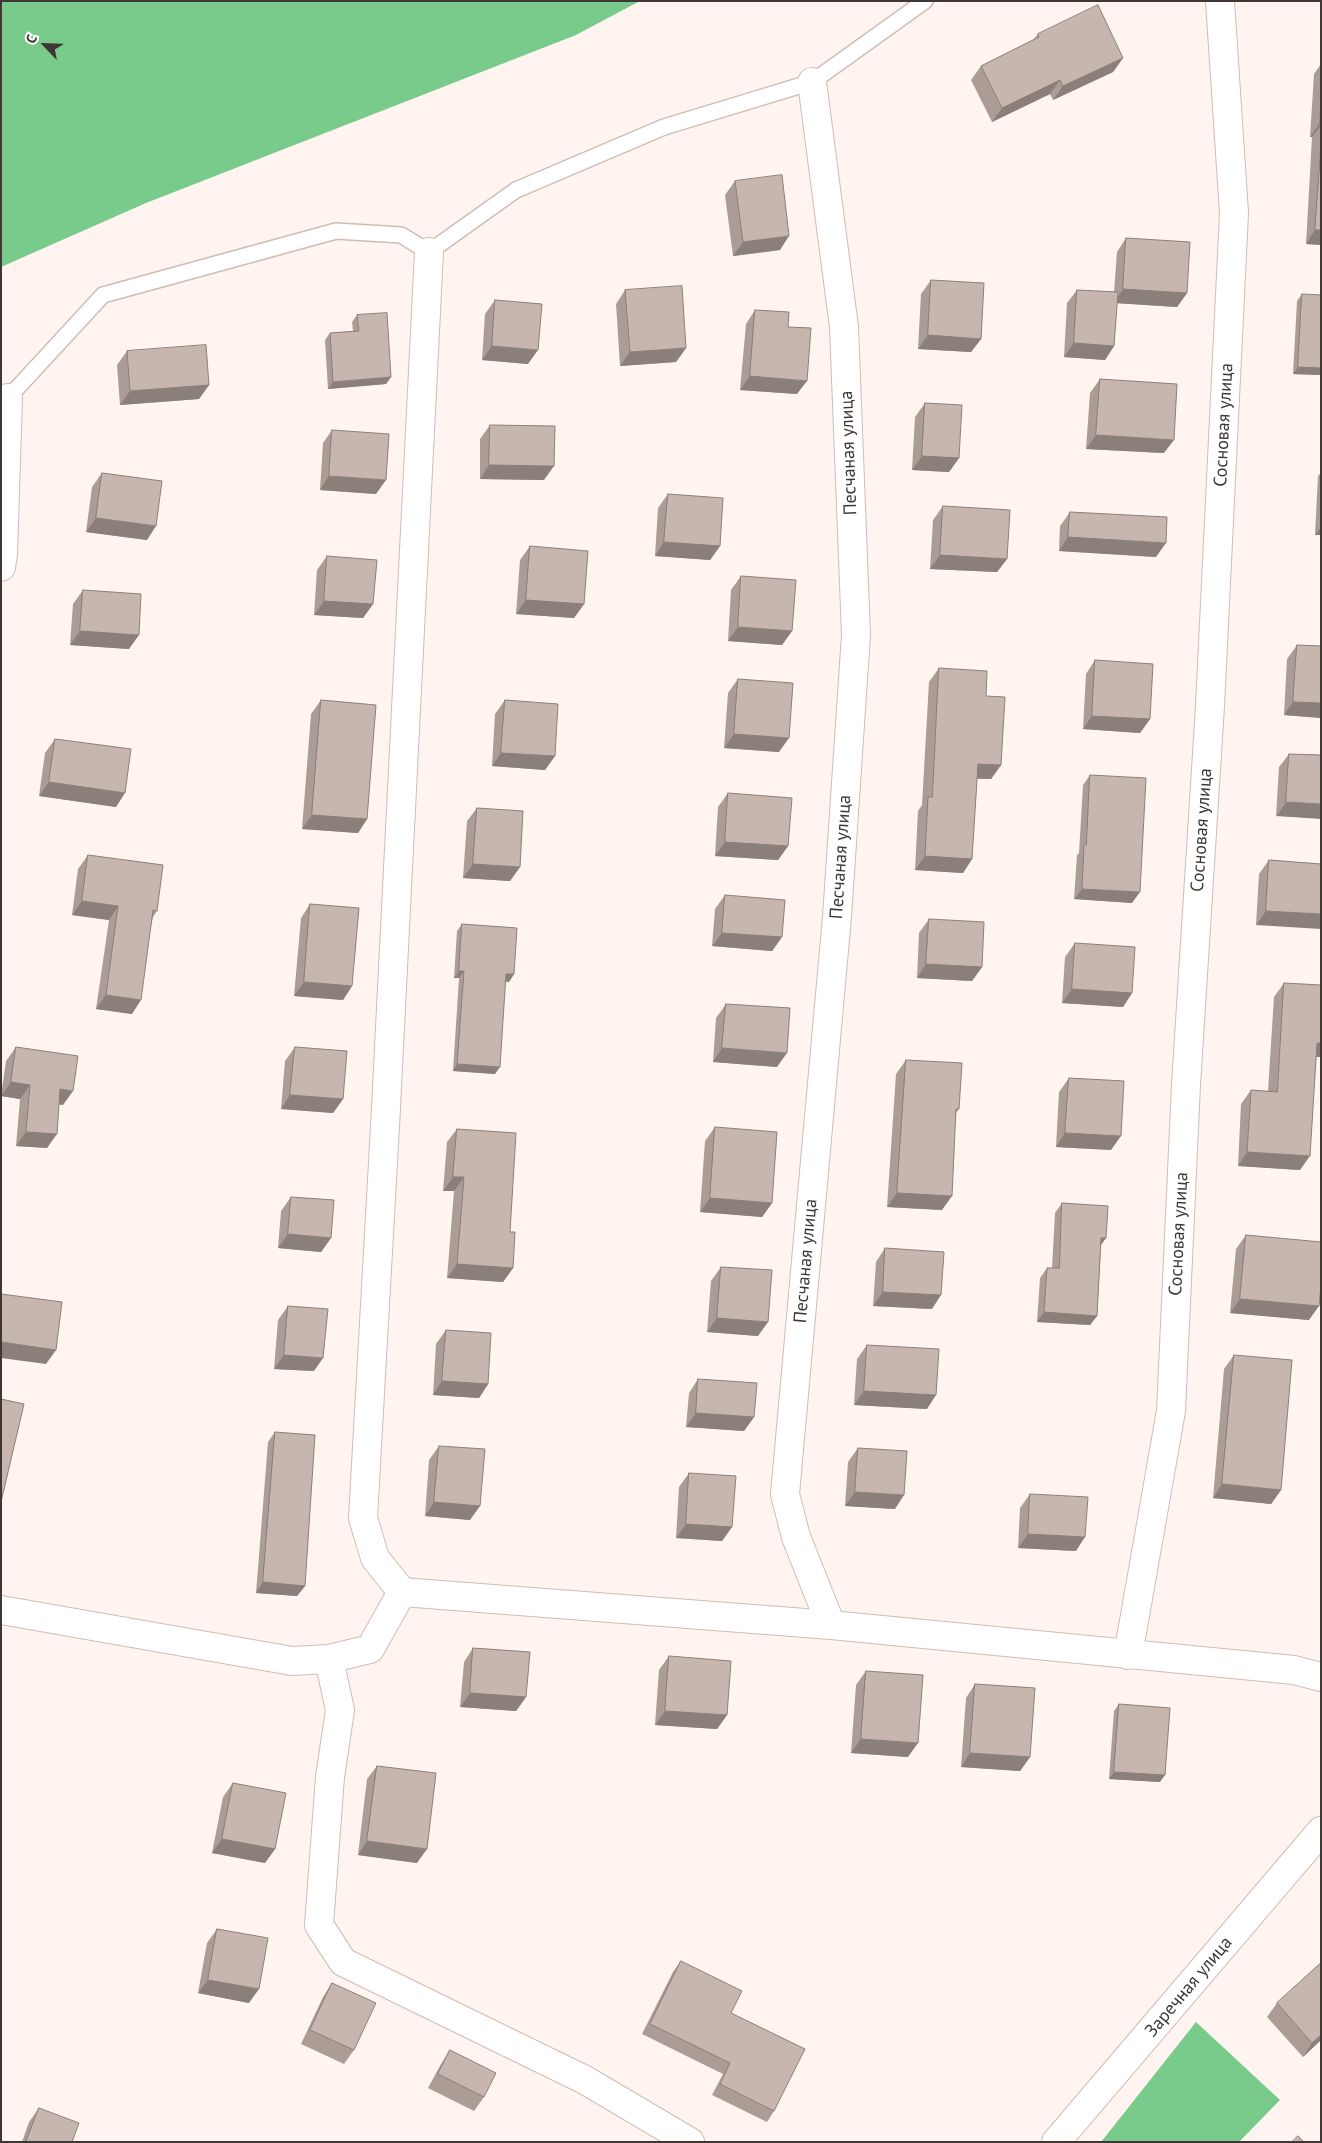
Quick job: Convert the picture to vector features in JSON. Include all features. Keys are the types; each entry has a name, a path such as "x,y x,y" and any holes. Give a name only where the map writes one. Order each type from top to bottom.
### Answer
{"street":[{"name":"Сосновая улица","path":"1128,1655 1171,1412 1186,1085 1210,706 1234,213 1220,1"},
{"name":"Песчаная улица","path":"812,82 844,327 856,635 838,917 785,1494 796,1537 831,1625"},
{"path":"429,252 386,1127 363,1518 375,1558 402,1592 831,1625 1294,1670 1321,1677"},
{"path":"1,567 4,554 5,399"},
{"path":"1,1610 292,1661 329,1658 370,1649 402,1592"},
{"path":"329,1658 340,1710 330,1777 320,1925 343,1962 585,2080 690,2142"},
{"name":"Заречная улица","path":"1056,2142 1321,1832"}],"lane":[{"path":"5,399 103,295 336,231 401,235 429,252 516,190 664,127 812,82 925,1"}],"green space":[{"path":"1,1 640,1 576,35 146,203 1,267"},
{"path":"1196,2022 1280,2100 1239,2142 1101,2142"}],"building":[{"path":"1098,5 1123,58 1063,86 1060,80 1002,108 981,66 1039,37 1038,34"},
{"path":"1321,146 1321,230 1315,230"},
{"path":"782,175 789,236 743,242 735,181"},
{"path":"1126,238 1190,242 1187,293 1123,289"},
{"path":"931,280 984,283 981,339 928,335"},
{"path":"682,286 686,348 630,352 625,290"},
{"path":"1077,290 1118,292 1114,346 1074,343"},
{"path":"1302,294 1321,295 1321,368 1298,367"},
{"path":"495,300 542,304 538,350 492,346"},
{"path":"755,310 789,312 788,327 811,328 807,381 750,376"},
{"path":"387,313 391,377 333,382 330,333 359,331 357,315"},
{"path":"206,345 209,385 130,391 127,351"},
{"path":"1100,379 1177,384 1174,440 1096,435"},
{"path":"925,403 962,405 959,458 922,456"},
{"path":"490,425 555,426 554,466 489,465"},
{"path":"332,430 389,434 386,480 329,476"},
{"path":"102,473 162,481 156,526 96,518"},
{"path":"668,494 723,498 720,546 664,542"},
{"path":"943,506 1010,510 1007,559 940,555"},
{"path":"1070,512 1167,517 1166,543 1068,537"},
{"path":"530,546 588,551 584,604 526,600"},
{"path":"327,556 377,560 373,604 324,601"},
{"path":"741,576 796,580 792,631 738,627"},
{"path":"83,590 141,594 139,635 80,631"},
{"path":"1297,645 1321,646 1321,703 1293,702"},
{"path":"1095,660 1153,664 1150,719 1092,716"},
{"path":"939,668 987,671 986,696 1005,697 1001,765 978,764 972,859 925,856 928,797 932,797"},
{"path":"738,679 793,683 789,738 734,734"},
{"path":"321,700 376,705 367,819 312,815"},
{"path":"505,700 558,704 555,756 501,753"},
{"path":"55,739 131,749 125,793 49,782"},
{"path":"1289,754 1321,755 1321,804 1286,802"},
{"path":"1090,775 1146,778 1140,892 1082,889"},
{"path":"728,793 792,798 788,846 725,842"},
{"path":"477,808 523,811 520,867 473,864"},
{"path":"88,855 163,865 157,911 153,910 141,1000 106,995 118,906 82,901"},
{"path":"1269,860 1321,864 1321,914 1266,911"},
{"path":"725,895 785,900 782,937 722,933"},
{"path":"310,904 359,908 352,986 304,982"},
{"path":"929,919 984,922 982,967 926,964"},
{"path":"462,924 517,928 514,974 506,974 500,1067 457,1064 464,971 459,971"},
{"path":"1075,943 1135,947 1132,993 1072,989"},
{"path":"1284,983 1321,985 1321,1043 1317,1043 1310,1156 1247,1152 1251,1090 1277,1092"},
{"path":"726,1004 790,1008 787,1053 722,1048"},
{"path":"16,1047 78,1056 73,1091 60,1089 57,1134 26,1132 30,1085 11,1082"},
{"path":"295,1047 347,1051 343,1099 290,1095"},
{"path":"906,1060 962,1063 959,1109 956,1109 952,1196 897,1193"},
{"path":"1069,1078 1124,1081 1121,1136 1065,1133"},
{"path":"715,1127 777,1132 772,1203 710,1198"},
{"path":"457,1129 516,1133 510,1232 515,1232 513,1268 457,1264 464,1177 453,1177"},
{"path":"291,1197 334,1200 331,1238 288,1234"},
{"path":"1062,1203 1108,1206 1106,1238 1101,1238 1097,1316 1044,1312 1047,1268 1059,1268"},
{"path":"1246,1235 1321,1242 1319,1306 1240,1299"},
{"path":"885,1248 944,1252 941,1295 883,1292"},
{"path":"721,1267 772,1270 768,1322 717,1318"},
{"path":"1,1294 62,1302 56,1350 1,1342"},
{"path":"288,1306 328,1309 323,1358 284,1355"},
{"path":"446,1330 491,1333 488,1384 442,1381"},
{"path":"867,1345 939,1349 936,1395 864,1391"},
{"path":"1234,1355 1292,1360 1281,1490 1222,1484"},
{"path":"698,1379 757,1383 754,1417 696,1413"},
{"path":"1,1399 24,1404 1,1502"},
{"path":"275,1432 315,1435 305,1586 263,1582"},
{"path":"439,1446 485,1449 480,1506 434,1502"},
{"path":"858,1448 907,1451 904,1495 855,1492"},
{"path":"689,1473 736,1476 732,1527 686,1524"},
{"path":"1030,1494 1088,1497 1085,1537 1028,1534"},
{"path":"473,1648 530,1652 526,1697 470,1693"},
{"path":"669,1656 731,1661 727,1715 665,1711"},
{"path":"866,1671 923,1675 918,1743 861,1739"},
{"path":"975,1684 1035,1688 1030,1757 970,1753"},
{"path":"1119,1704 1170,1708 1165,1775 1114,1772"},
{"path":"377,1766 436,1773 427,1849 367,1841"},
{"path":"233,1783 286,1793 275,1849 222,1839"},
{"path":"217,1929 268,1938 259,1989 208,1980"},
{"path":"681,1961 742,1991 731,2013 805,2049 774,2111 720,2084 730,2063 650,2024"},
{"path":"1321,1963 1321,2035 1312,2043 1277,2003"},
{"path":"332,1983 376,2003 354,2050 310,2030"},
{"path":"450,2050 496,2073 484,2097 438,2074"},
{"path":"39,2108 79,2123 72,2142 26,2142"},
{"path":"1298,2136 1304,2142 1292,2142"}]}
